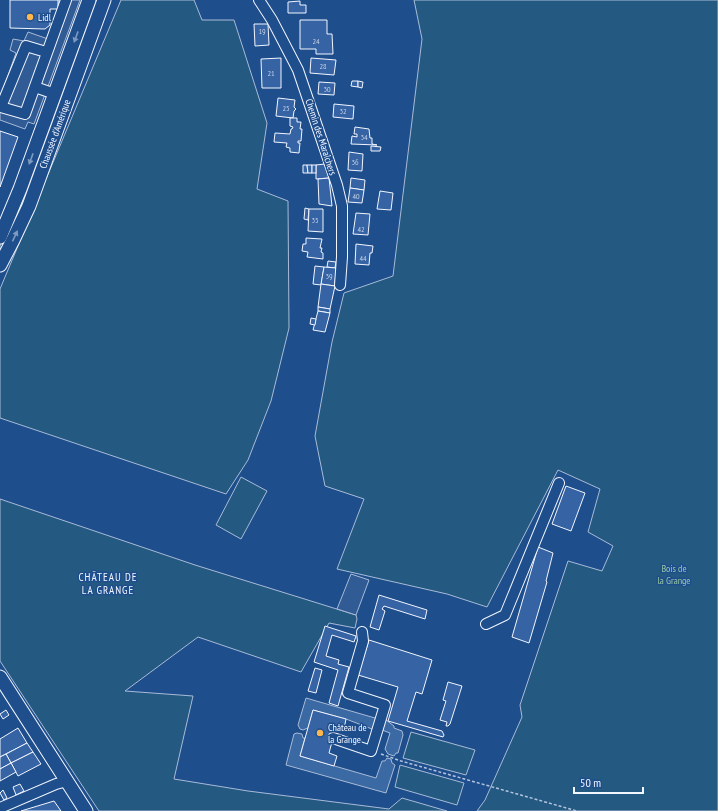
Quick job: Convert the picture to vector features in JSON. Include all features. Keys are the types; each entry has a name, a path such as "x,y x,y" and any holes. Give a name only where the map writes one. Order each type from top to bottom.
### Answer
{"main road":[{"name":"Chaussée d'Amérique","path":"0,237 5,211 55,94 89,0"},
{"name":"Chaussée d'Amérique","path":"0,265 29,206 104,0"},
{"path":"0,677 86,811"}],"street":[{"path":"46,52 26,46 1,107 25,114 46,52 66,0"},
{"name":"Chemin des Maraîchers","path":"259,0 272,20 298,70 337,184 342,206 342,257 340,285"},
{"path":"35,87 55,94"},
{"path":"486,624 505,615 559,483"},
{"path":"333,738 371,751 385,705 348,693 363,641 362,632"},
{"path":"0,808 67,781"}],"path":[{"path":"371,751 401,761 577,811"}],"green space":[{"path":"94,0 99,0 18,218 0,255 0,246 14,217"},
{"path":"121,0 194,0 202,20 234,20 267,123 257,189 288,201 289,328 271,401 248,460 226,494 0,418 0,289"},
{"name":"Bois de la Grange","path":"414,0 718,0 718,811 477,811 485,800 522,717 520,705 568,561 602,571 613,546 588,532 600,489 558,470 487,607 447,594 337,569 364,499 325,486 315,436 332,342 344,293 393,276 422,39"},
{"path":"241,477 267,491 241,539 216,525"},
{"path":"0,499 195,565 356,615 357,619 355,628 329,623 301,672 198,637 125,691 193,696 174,779 248,791 389,809 402,798 447,811 99,811 0,661"},
{"path":"411,732 475,750 466,775 403,758"},
{"path":"400,765 464,783 457,805 395,787"}],"shaded area":[{"path":"58,0 80,0 34,124 28,122 25,129 0,120 0,98 16,53 10,50 13,39 24,41 28,32 48,39 58,9"},
{"path":"351,574 369,580 356,615 337,609"},
{"path":"306,698 375,718 377,719 377,726 372,729 346,719 313,710 308,728 303,730 300,729 298,725"},
{"path":"386,720 394,726 394,728 402,731 403,735 398,753 394,756 388,754 385,749 390,733 382,730 383,721"},
{"path":"294,734 302,734 303,738 305,738 300,756 376,778 382,761 385,761 387,758 391,759 392,763 395,765 386,793 286,765"}],"building":[{"name":"Lidl","path":"10,0 58,0 58,9 50,9 50,25 45,29 10,28"},
{"path":"300,1 300,5 306,5 306,13 288,13 288,2"},
{"path":"300,20 327,20 327,34 332,34 333,54 316,54 316,49 300,49"},
{"path":"254,24 268,24 269,45 255,46"},
{"path":"281,58 281,88 262,88 261,59"},
{"path":"311,58 336,60 334,75 310,73"},
{"path":"352,81 358,81 358,87 351,86"},
{"path":"358,81 363,82 362,88 358,87"},
{"path":"319,82 335,83 334,95 318,94"},
{"path":"278,98 295,100 294,107 296,109 294,111 293,118 276,116"},
{"path":"334,104 354,106 353,119 333,117"},
{"path":"290,118 297,118 297,122 301,122 301,141 298,141 298,143 300,143 299,153 290,152 290,148 286,147 287,143 274,142 275,133 290,134 293,127 290,126"},
{"path":"355,127 369,129 372,144 377,145 351,144 352,136 357,137 357,134 354,134"},
{"path":"0,131 18,137 0,187"},
{"path":"371,146 381,147 380,151 371,151"},
{"path":"349,152 363,154 362,171 348,170"},
{"path":"325,164 329,178 316,179 316,165"},
{"path":"303,165 307,165 308,173 303,173"},
{"path":"307,165 312,165 312,173 308,173"},
{"path":"312,165 316,165 316,173 312,173"},
{"path":"329,178 332,206 319,204 318,179"},
{"path":"351,178 365,180 364,190 350,188"},
{"path":"350,188 364,190 362,203 348,202"},
{"path":"380,191 393,193 391,210 377,209"},
{"path":"305,208 309,209 308,220 304,219"},
{"path":"309,209 323,209 323,232 308,231"},
{"path":"356,213 370,214 368,235 353,234"},
{"path":"306,238 322,239 320,248 322,248 321,252 323,253 323,259 307,257 308,252 302,251 303,244 306,244"},
{"path":"356,244 373,246 372,253 370,253 369,265 355,264"},
{"path":"328,261 336,262 335,268 327,267"},
{"path":"315,266 324,267 321,285 313,284"},
{"path":"324,267 336,268 335,286 321,284"},
{"path":"321,284 335,286 330,309 318,307"},
{"path":"318,307 330,309 330,313 318,311"},
{"path":"318,311 330,313 325,332 313,330"},
{"path":"311,318 316,319 315,325 310,324"},
{"path":"566,486 585,493 571,531 552,524"},
{"path":"538,547 553,553 547,582 529,643 512,637"},
{"path":"379,595 427,610 425,619 384,606 382,609 385,611 379,630 370,627"},
{"path":"325,626 356,636 354,642 332,635 326,656 339,660 338,664 349,667 338,706 329,703 338,670 314,662"},
{"path":"369,640 432,660 422,694 416,692 407,721 442,731 444,735 443,737 388,721 398,687 358,675"},
{"path":"315,668 322,670 316,693 308,691"},
{"path":"448,682 462,686 450,724 446,726 447,722 440,720 446,701 443,700"},
{"path":"6,710 9,715 3,719 0,714"},
{"name":"Château de la Grange","path":"313,710 346,719 344,729 336,727 329,753 337,756 334,766 300,756"},
{"path":"18,728 27,743 0,757 0,739"},
{"path":"27,743 33,752 11,763 6,754"},
{"path":"33,752 41,764 18,776 11,763"},
{"path":"6,754 11,763 0,769 0,757"},
{"path":"11,763 16,772 0,781 0,769"},
{"path":"20,784 24,791 16,795 13,787"},
{"path":"3,790 7,798 4,800 0,793"},
{"path":"54,801 61,811 21,811"}],"place":[{"name":"Lidl","path":"30,17"},
{"name":"Château de la Grange","path":"320,733"}],"district":[{"name":"CHÂTEAU DE LA GRANGE","path":"108,583"}]}
